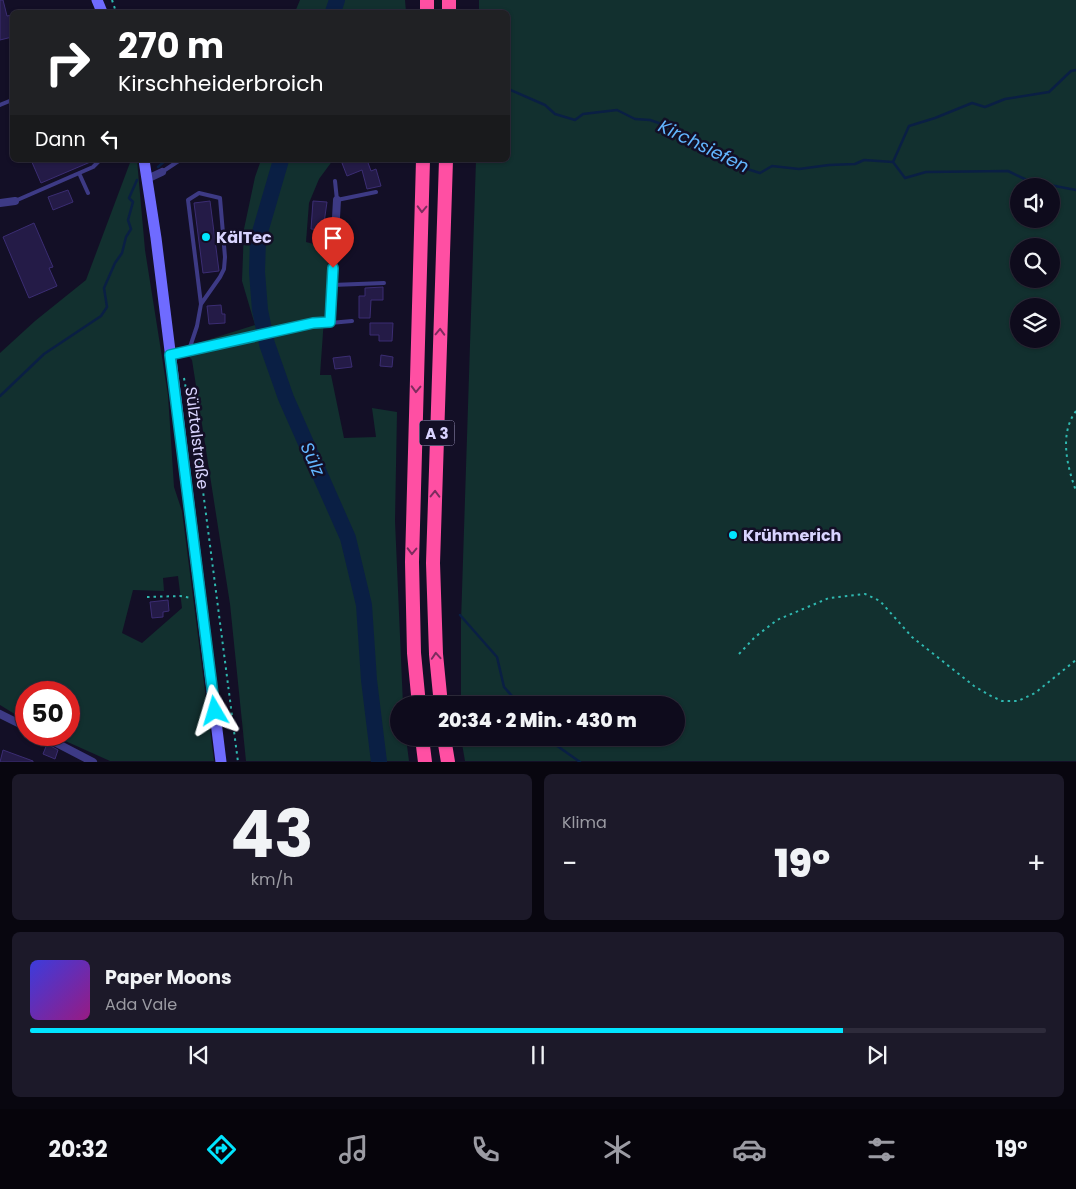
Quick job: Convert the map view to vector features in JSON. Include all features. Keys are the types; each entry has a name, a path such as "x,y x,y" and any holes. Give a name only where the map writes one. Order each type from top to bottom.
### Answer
{"highway":[{"name":"A 3","path":"417,696 414,653 412,562 423,162"},
{"name":"A 3","path":"440,696 436,654 433,563 446,162"},
{"path":"423,746 425,762"},
{"path":"445,746 448,762"}],"main road":[{"name":"Sülztalstraße","path":"144,162 221,762"}],"street":[{"path":"147,179 162,172"},
{"path":"170,355 313,323 330,322 337,200"},
{"path":"0,203 15,201"},
{"path":"0,714 15,722"},
{"path":"62,746 93,762"}],"lane":[{"path":"15,201 93,167 98,162"},
{"path":"162,172 177,162"},
{"path":"80,173 88,193"},
{"path":"335,181 337,200 376,192"},
{"path":"189,351 197,326 201,304 188,200 199,193 220,198 225,257 224,270 201,304"},
{"path":"332,285 384,283"},
{"path":"330,322 352,321"}],"path":[{"path":"184,372 199,460 238,762"},
{"path":"1076,411 1068,429 1066,456 1069,473 1076,491"},
{"path":"739,654 754,637 777,620 829,598 865,594 880,601 912,637 969,682 991,696 1002,700 1018,701 1035,693 1076,660"},
{"path":"147,597 180,596 200,598"}],"green space":[{"path":"300,0 405,0 406,10 296,10"},
{"path":"479,0 1076,0 1076,761 465,761 462,746 685,746 685,696 461,696 461,622 476,162 510,162 510,10 479,10"},
{"path":"130,162 137,162 145,250 168,395 174,487 182,511 214,761 110,761 77,746 80,746 80,681 15,681 15,714 0,705 0,353 35,321 86,280","holes":["178,576 182,608 142,643 122,633 133,590 164,591 163,578"]},
{"path":"260,162 332,162 319,179 309,203 306,242 329,248 320,375 331,375 344,438 376,437 372,408 397,412 395,521 403,696 390,696 390,746 407,746 409,761 246,761 230,604 192,360 182,348 255,325 242,281 244,229 255,177"}],"building":[{"path":"0,0 3,0 7,16 10,15 10,38 0,40"},
{"path":"32,162 90,162 41,183"},
{"path":"368,162 371,171 376,169 381,186 367,189 362,170 347,176 342,163"},
{"path":"68,190 73,202 53,210 48,197"},
{"name":"KälTec","path":"210,201 219,271 203,273 194,203"},
{"path":"313,201 327,202 323,230 311,229"},
{"path":"34,223 53,267 49,268 57,286 29,298 3,237"},
{"path":"383,287 383,300 371,300 370,318 359,318 359,296 365,296 365,288"},
{"path":"221,305 222,314 225,314 225,323 209,324 207,306"},
{"path":"370,323 393,323 392,341 379,341 379,335 370,335"},
{"path":"381,355 393,357 392,367 380,366"},
{"path":"350,356 352,367 335,369 333,358"},
{"path":"168,600 169,611 163,612 163,617 152,618 150,602"},
{"path":"46,746 58,750 55,759 43,754"},
{"path":"3,750 33,761 33,762 0,762"}],"waterway":[{"name":"Sülz","path":"334,10 337,0"},
{"path":"893,162 909,126 972,103 985,107 1005,99 1049,92 1071,71 1076,70"},
{"name":"Kirchsiefen","path":"510,90 545,105 555,114 575,120 583,114 617,110 635,119 650,120 682,131 697,145 734,165 760,173 772,166 799,169 855,164 864,160 893,162 905,178 926,172 1008,171 1029,181 1076,190"},
{"path":"158,167 164,162"},
{"name":"Sülz","path":"280,162 258,239 257,272 260,310 267,344 286,398 348,538 364,605 369,680 379,762"},
{"path":"0,396 44,354 101,316 107,307 104,288 115,263 122,253 126,237 131,229 128,220 133,202 129,198 137,180"},
{"path":"460,615 497,657 504,687 512,696"},
{"path":"557,746 580,762"}],"place":[{"name":"KälTec","path":"206,237"},
{"name":"Krühmerich","path":"733,535"}],"route":[{"path":"215,711 170,355 313,323 330,322 333,268"}]}
